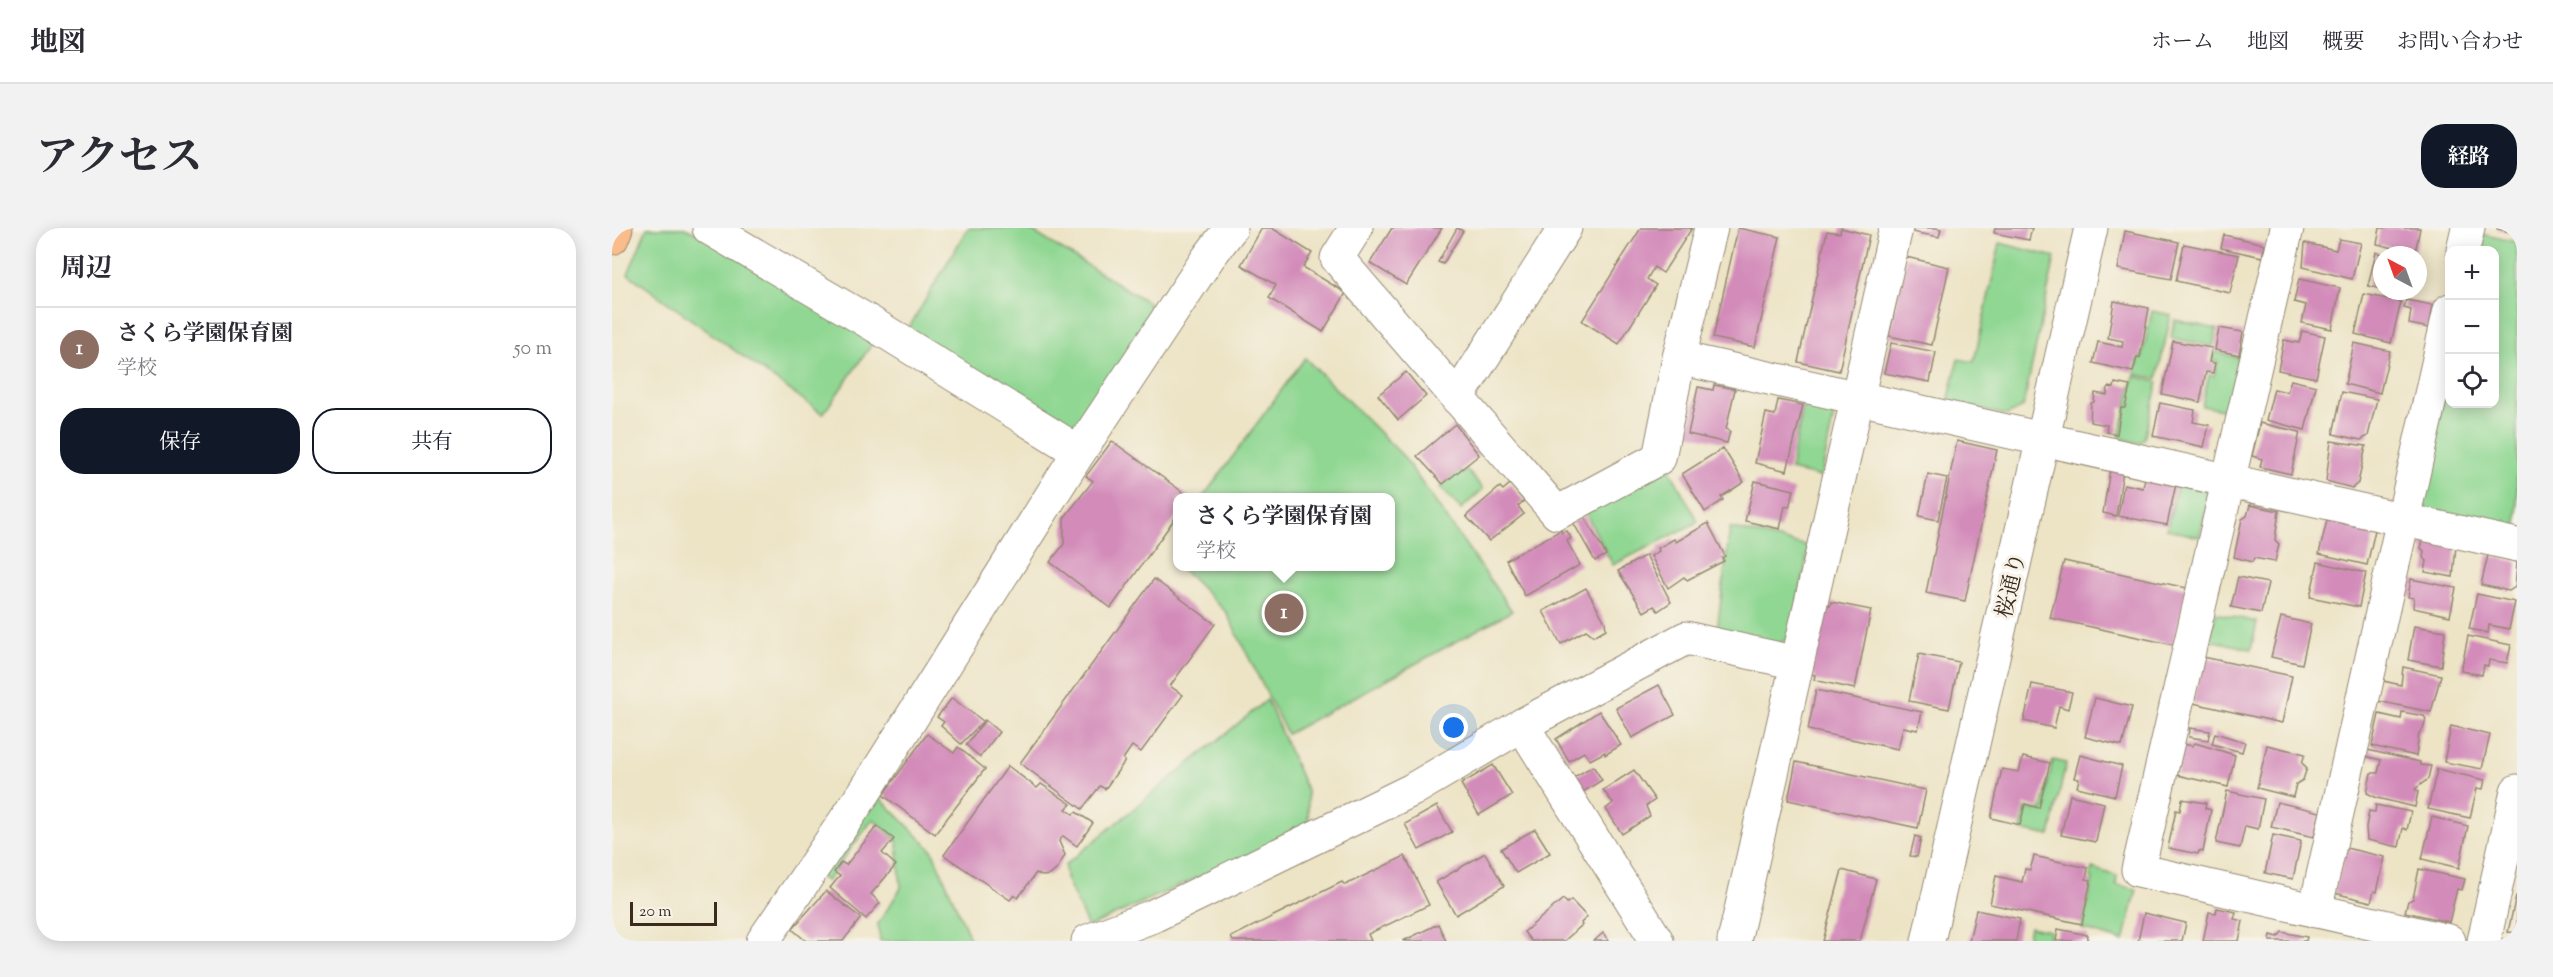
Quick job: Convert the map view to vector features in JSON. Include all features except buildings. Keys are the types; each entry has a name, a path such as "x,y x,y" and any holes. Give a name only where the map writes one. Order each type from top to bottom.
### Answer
{"main road":[{"path":"612,238 616,228"}],"street":[{"path":"709,228 876,326 1079,452"},
{"path":"763,941 866,790 1079,452 1208,258 1231,228"},
{"path":"1356,228 1337,258 1557,513 1659,458 1679,358 1711,228"},
{"path":"1457,399 1565,228"},
{"path":"1734,941 1896,228"},
{"name":"桜通り","path":"1928,941 2091,228"},
{"path":"2287,228 2138,870 2449,941"},
{"path":"2464,246 2468,228"},
{"path":"2314,911 2445,332"},
{"path":"1679,358 2517,545"},
{"path":"1088,941 1153,916 1412,790 1522,725 1686,638 1797,663"},
{"path":"1522,725 1657,941"},
{"path":"2484,941 2517,791"}],"green space":[{"path":"647,228 685,228 706,238 875,340 823,414 628,274"},
{"path":"968,228 1027,228 1159,309 1078,428 1065,430 907,331"},
{"path":"2481,234 2517,242 2517,531 2428,510 2420,501 2445,390 2445,408 2499,408 2499,246 2479,246"},
{"path":"2000,243 2055,257 2023,407 2007,415 1948,403 1958,359 1974,362"},
{"path":"2152,311 2171,315 2157,379 2135,374 2139,358 2142,358"},
{"path":"2175,320 2217,329 2213,346 2171,338"},
{"path":"2215,352 2239,358 2228,411 2202,406 2209,375 2214,376 2218,362 2213,360"},
{"path":"1305,358 1403,456 1512,611 1287,734 1226,612 1184,571 1395,571 1395,493 1206,493"},
{"path":"2134,376 2158,382 2144,439 2139,443 2119,438"},
{"path":"1804,403 1835,410 1821,477 1790,470"},
{"path":"1669,468 1698,522 1613,565 1585,512"},
{"path":"1467,470 1483,489 1461,509 1440,487 1459,471 1462,474"},
{"path":"2178,484 2202,488 2209,497 2199,537 2167,529"},
{"path":"1730,528 1809,546 1792,635 1779,644 1717,631"},
{"path":"2216,613 2257,622 2251,649 2210,640"},
{"path":"1267,700 1307,791 1309,827 1088,927 1066,878 1065,865"},
{"path":"2053,760 2066,763 2050,836 2021,830 2026,808 2042,811"},
{"path":"875,793 932,850 971,941 880,941 878,924 901,888 897,840 873,819 827,881 819,877"},
{"path":"2092,868 2117,876 2116,885 2137,889 2124,941 2082,929 2093,879 2090,877"},
{"path":"2030,927 2050,931 2048,941 2027,941"}],"place":[{"name":"さくら学園保育園","path":"1284,613"}]}
